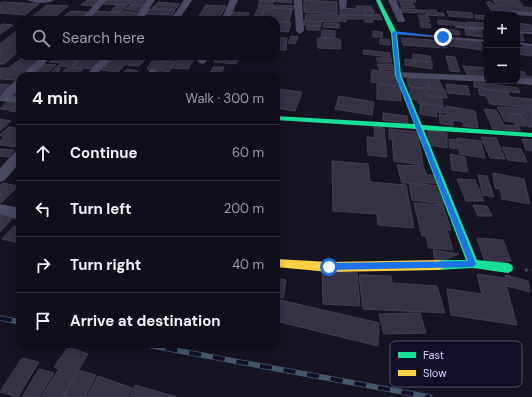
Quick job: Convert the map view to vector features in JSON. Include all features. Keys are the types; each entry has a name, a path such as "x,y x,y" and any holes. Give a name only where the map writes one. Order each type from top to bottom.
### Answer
{"street":[{"path":"31,0 50,0"},
{"path":"88,16 103,0"},
{"path":"141,16 151,0"},
{"path":"177,16 188,0"},
{"path":"227,16 234,0"},
{"path":"298,0 300,31"},
{"path":"378,0 394,33 398,76 473,264"},
{"path":"392,0 401,20"},
{"path":"520,13 532,14"},
{"path":"30,72 43,60"},
{"path":"94,72 105,60"},
{"path":"398,76 484,79"},
{"path":"520,81 532,82"},
{"path":"1,99 16,86"},
{"path":"1,99 16,100"},
{"path":"280,118 532,135"},
{"path":"0,177 16,159"},
{"path":"0,209 16,213"},
{"path":"280,263 329,267 473,264 508,268"}],"lane":[{"path":"457,27 484,30"},
{"path":"520,32 532,33"},
{"path":"394,33 484,41"},
{"path":"520,43 532,45"}],"building":[{"path":"87,0 100,0 94,6 81,5"},
{"path":"106,0 132,0 127,5 103,4"},
{"path":"134,0 151,0 144,6 129,4"},
{"path":"258,0 292,0 291,3"},
{"path":"304,0 337,2 337,14 304,12"},
{"path":"399,0 415,0 416,2 412,2 415,8 402,8"},
{"path":"493,0 518,0 524,7 532,8 532,13 491,10 486,2 491,2 497,6"},
{"path":"260,1 273,2 272,5 295,6 294,9 258,6"},
{"path":"2,2 39,4 25,15 0,13 0,4"},
{"path":"158,2 180,4 174,10 152,8"},
{"path":"47,5 68,6 57,16 33,16"},
{"path":"117,5 127,5 120,12 110,12"},
{"path":"131,5 146,6 140,11 125,9"},
{"path":"206,5 226,6 220,16 199,16"},
{"path":"356,6 371,6 372,10 364,9 365,16 340,14 340,8 357,9"},
{"path":"259,7 265,7 261,16 254,16"},
{"path":"265,8 292,9 289,22 280,22 280,16 262,16"},
{"path":"150,9 175,10 172,15 146,14"},
{"path":"365,9 374,10 374,16 365,15"},
{"path":"400,9 423,10 424,13 401,12"},
{"path":"424,10 436,10 437,13 443,13 445,16 427,15"},
{"path":"71,11 88,12 83,16 64,16"},
{"path":"97,11 121,13 123,11 140,13 137,16 91,16"},
{"path":"447,11 472,13 473,18 449,16"},
{"path":"231,12 249,13 248,16 230,16"},
{"path":"306,14 339,15 339,22 305,21"},
{"path":"375,14 380,15 382,20 373,19 373,22 365,22 364,19 346,19 346,22 340,21 339,15 375,16"},
{"path":"418,15 427,15 430,22 421,22"},
{"path":"475,15 484,16 484,19 476,19"},
{"path":"438,20 466,23 467,26 438,24"},
{"path":"304,21 321,22 321,26 303,25"},
{"path":"280,22 291,23 288,32 280,31 282,27 280,27"},
{"path":"467,22 484,23 484,28 468,26"},
{"path":"324,23 339,24 339,28 323,27"},
{"path":"420,23 430,24 431,28 421,27"},
{"path":"520,23 531,25 532,31 520,30"},
{"path":"3,24 13,25 0,34 0,26"},
{"path":"306,26 320,26 320,30 307,30"},
{"path":"448,29 459,31 460,35 449,34"},
{"path":"465,29 481,30 483,37 466,35"},
{"path":"322,30 335,31 335,38 321,38"},
{"path":"16,31 16,54 4,64 0,64 0,44"},
{"path":"373,31 382,32 383,37 373,37"},
{"path":"520,33 522,33 524,41 520,40"},
{"path":"291,36 298,37 295,44 288,43"},
{"path":"280,38 287,38 286,50 280,50"},
{"path":"317,38 340,39 341,49 318,48"},
{"path":"401,38 444,41 446,48 403,45"},
{"path":"445,38 481,42 482,50 445,45"},
{"path":"380,39 389,39 390,45 380,44"},
{"path":"523,44 532,45 532,56 520,54 520,47 524,47"},
{"path":"364,50 390,53 390,57 363,54"},
{"path":"413,54 430,56 431,62 413,60"},
{"path":"446,56 455,57 460,72 450,71"},
{"path":"376,58 391,58 392,62 378,62"},
{"path":"405,59 432,62 432,69 405,65"},
{"path":"19,60 40,60 25,72 16,72 15,80 0,79 0,68 9,68"},
{"path":"52,60 78,60 71,67 60,66 58,68 61,69 58,72 51,72 61,63 49,62"},
{"path":"79,60 101,60 93,69 72,67"},
{"path":"111,60 130,60 118,72 101,70"},
{"path":"131,60 145,60 139,66 127,65"},
{"path":"176,60 194,60 188,69 171,68"},
{"path":"215,60 238,60 236,64 214,62"},
{"path":"152,61 174,62 169,72 147,69"},
{"path":"44,64 56,65 48,72 34,72"},
{"path":"377,64 392,64 394,70 379,69"},
{"path":"463,66 484,68 484,77 468,76"},
{"path":"213,67 224,67 222,72 211,72"},
{"path":"67,68 83,69 80,72 62,72"},
{"path":"127,69 138,71 137,72 124,72"},
{"path":"372,70 397,72 397,86 371,82"},
{"path":"520,71 524,72 526,76 532,77 532,80 520,78"},
{"path":"407,78 427,79 430,88 409,87"},
{"path":"427,78 438,78 443,89 431,89"},
{"path":"474,82 518,88 520,93 474,87"},
{"path":"0,84 12,85 0,95"},
{"path":"377,84 400,86 401,101 377,99"},
{"path":"446,84 467,86 470,95 448,93"},
{"path":"410,87 425,89 426,96 442,98 443,106 418,103 418,100 410,99"},
{"path":"426,88 445,90 447,98 427,95"},
{"path":"280,89 302,92 295,111 280,109"},
{"path":"478,89 508,92 510,97 532,99 532,108 490,104 486,96 480,95"},
{"path":"16,90 16,97 9,96"},
{"path":"339,96 374,102 372,115 335,109"},
{"path":"7,101 16,102 16,105 10,110 0,109"},
{"path":"420,104 444,107 445,113 436,112 437,117 420,114"},
{"path":"16,106 16,112 10,111"},
{"path":"446,106 475,111 478,128 463,126 463,122 453,120 453,126 440,123 439,114 446,116"},
{"path":"497,107 532,109 532,127 528,127 520,114 508,113 513,122 505,121"},
{"path":"484,109 496,110 504,125 518,126 521,131 493,129"},
{"path":"383,113 407,116 408,123 383,120"},
{"path":"510,114 520,115 526,126 516,126"},
{"path":"0,119 11,121 0,131"},
{"path":"9,127 16,128 16,147 0,145 0,141 4,137 0,135"},
{"path":"374,127 384,128 387,157 368,155 367,137 375,138"},
{"path":"389,129 418,132 423,165 394,161 392,139 389,139"},
{"path":"428,130 447,133 447,148 428,145"},
{"path":"481,137 496,138 505,159 490,158"},
{"path":"457,138 481,141 485,158 460,154"},
{"path":"449,139 457,140 458,149 450,148"},
{"path":"522,139 532,140 532,151 526,150"},
{"path":"502,147 521,149 527,162 508,160"},
{"path":"0,149 14,150 9,157 0,156"},
{"path":"450,154 465,157 468,172 452,170"},
{"path":"332,161 368,164 370,182 406,185 414,228 378,225 377,214 333,211"},
{"path":"397,165 423,166 427,175 435,175 438,183 402,183"},
{"path":"493,173 524,179 530,204 502,199 500,189 495,188"},
{"path":"478,175 487,176 494,197 483,195"},
{"path":"457,179 475,180 484,201 466,201"},
{"path":"3,183 16,186 16,188 1,203 0,186"},
{"path":"409,183 440,186 444,204 412,200"},
{"path":"414,203 443,205 451,230 447,230 453,250 429,248 426,236 422,236"},
{"path":"473,205 487,206 492,216 478,216"},
{"path":"0,212 15,215 0,232"},
{"path":"14,226 16,226 16,242 2,239"},
{"path":"477,238 503,240 511,261 485,262"},
{"path":"433,250 459,254 435,263"},
{"path":"322,271 357,273 360,306 323,304"},
{"path":"477,274 504,278 517,325 451,315 447,289 482,294"},
{"path":"359,275 391,276 392,283 437,286 445,313 363,309"},
{"path":"505,275 528,281 530,292 507,286"},
{"path":"280,279 286,280 283,298 280,297"},
{"path":"280,300 379,323 378,346 280,322"},
{"path":"420,313 426,333 384,334 379,314"},
{"path":"67,348 88,354 62,397 41,397 59,369 54,367"},
{"path":"22,358 39,362 18,397 0,392"},
{"path":"39,369 54,373 39,397 22,397"},
{"path":"78,370 96,375 85,397 63,397"},
{"path":"98,376 132,388 128,397 87,397"},
{"path":"135,385 177,397 130,397"}],"railway":[{"path":"0,318 16,321"},
{"path":"164,348 430,397"}],"traffic: fast":[{"path":"378,0 394,33 398,75 419,127 532,135"},
{"path":"280,118 419,127 473,264"},
{"path":"439,265 473,264 508,268"}],"traffic: slow":[{"path":"280,263 329,267 439,265"}],"route":[{"path":"329,267 473,264 398,76 394,33 443,37"}]}
